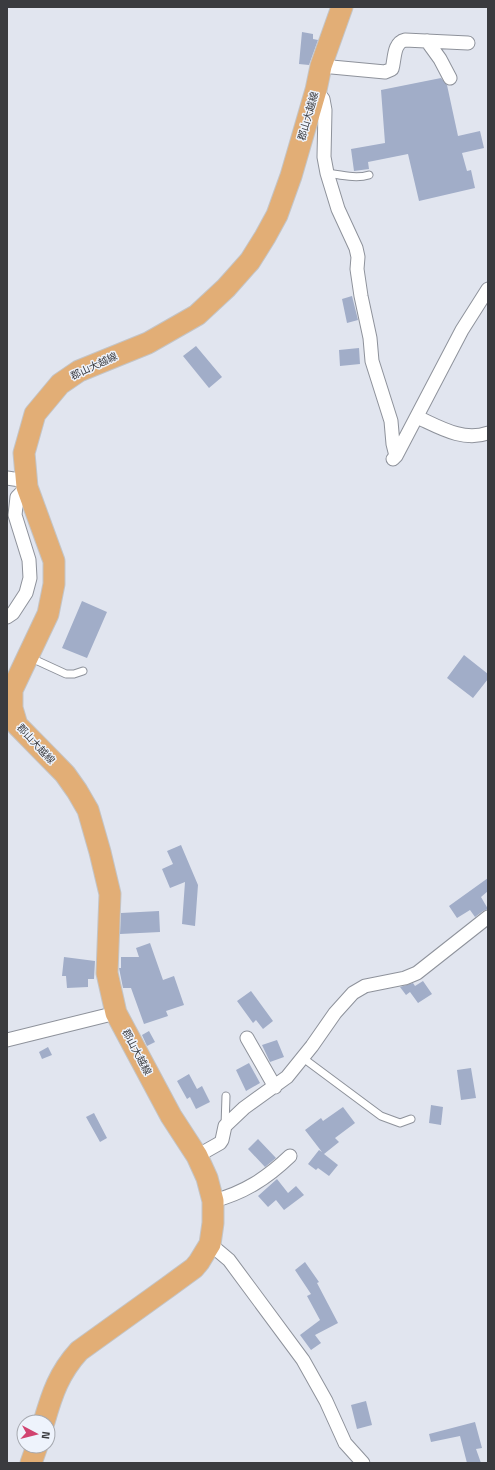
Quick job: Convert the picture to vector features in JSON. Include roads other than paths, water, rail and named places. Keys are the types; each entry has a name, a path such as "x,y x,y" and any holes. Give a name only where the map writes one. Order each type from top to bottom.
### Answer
{"main road":[{"name":"郡山大越線","path":"46,1414 51,1396 61,1374 79,1351 194,1268 204,1256 210,1244 213,1223 212,1201 207,1178 197,1156 171,1116 116,1013 107,973 110,894 88,810 65,774 17,725 14,717 12,708 12,690 48,614 53,596 54,573 54,561 20,482 24,453 35,414 60,384 79,371 148,343 197,315 226,288 250,261 277,215 291,176 316,90 321,66 342,7"}],"street":[{"path":"321,66 390,72 392,69 396,46 400,41 468,43"},
{"path":"427,41 440,59 450,78"},
{"path":"316,90 323,100 325,110 324,157 328,173 338,208 356,248 358,257 357,269 370,338 372,361 391,421 393,458 417,417 462,330 488,289"},
{"path":"417,417 463,436 479,436 488,433"},
{"path":"7,617 13,613 26,594 30,578 29,560 15,515 20,482"},
{"path":"197,1156 220,1143 225,1126 244,1108 288,1077 335,1013 353,993 365,986 405,978 417,972 488,917"},
{"path":"7,1040 116,1013"},
{"path":"247,1038 275,1087"},
{"path":"212,1201 231,1196 258,1183 290,1156"},
{"path":"210,1244 229,1260 303,1360 323,1396 345,1443 363,1463"}],"lane":[{"path":"328,173 352,177 364,177 369,175"},
{"path":"27,656 66,674 74,674 82,671"},
{"path":"303,1058 381,1116 400,1122 411,1119"},
{"path":"225,1126 226,1096"}]}
